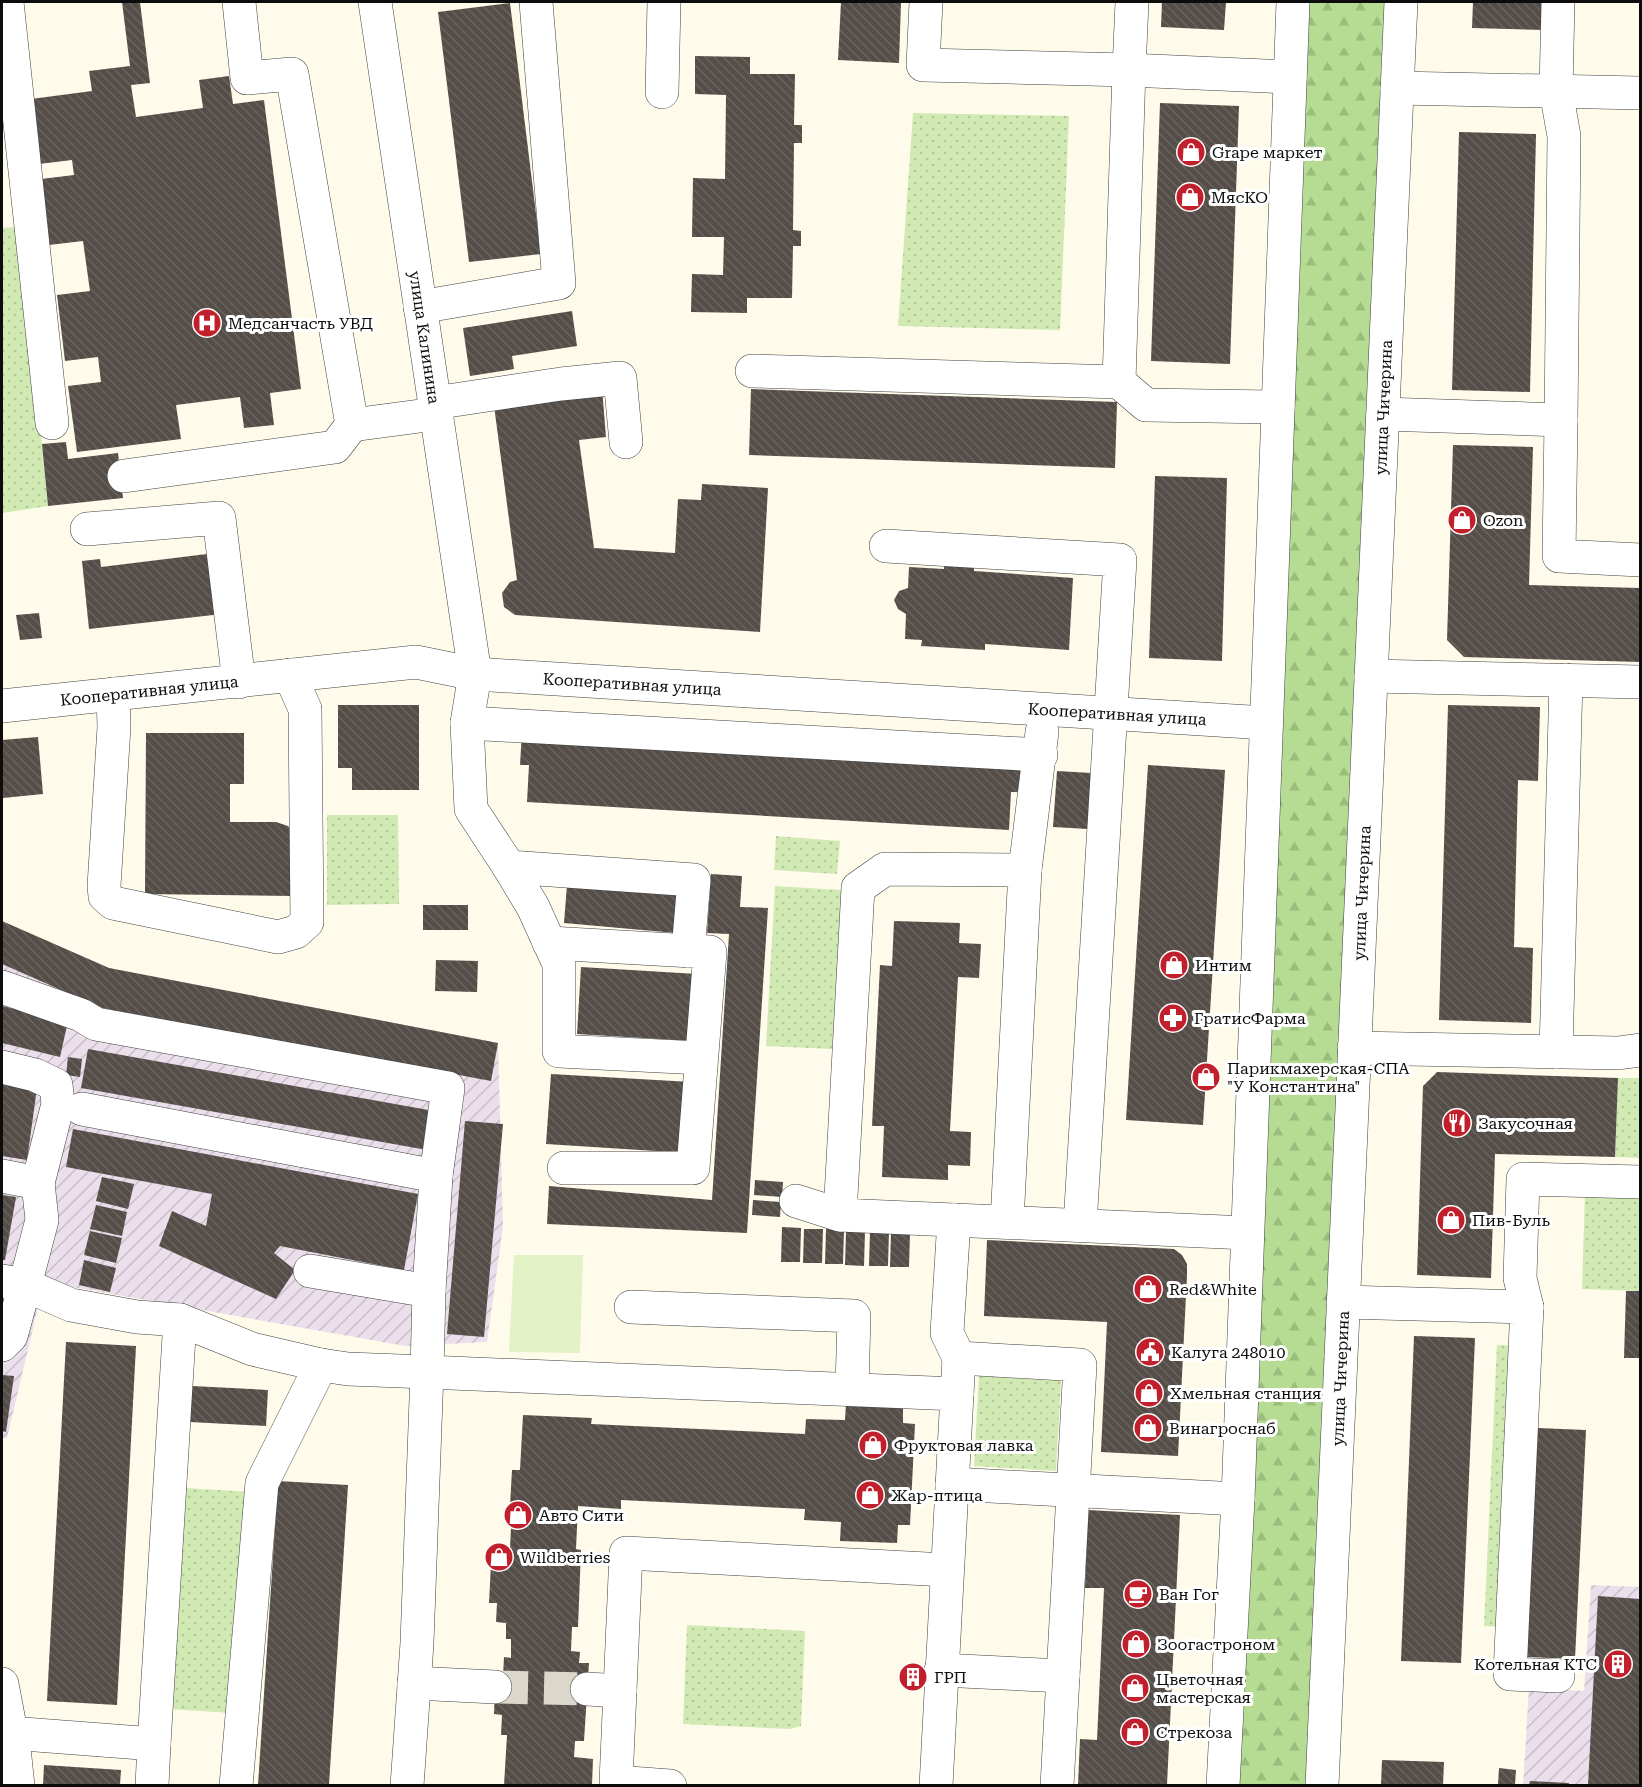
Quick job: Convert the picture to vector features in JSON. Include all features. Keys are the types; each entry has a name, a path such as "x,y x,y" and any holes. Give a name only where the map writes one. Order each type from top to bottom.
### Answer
{"street":[{"path":"7,2 52,423"},
{"path":"239,2 247,78 292,74 352,425"},
{"name":"улица Калинина","path":"375,2 475,674 467,723 471,809 533,907 558,964 559,1051 701,1058"},
{"path":"420,307 559,283 536,2"},
{"path":"662,92 664,2"},
{"path":"926,2 923,64 1290,77"},
{"path":"1119,382 1132,2"},
{"path":"1223,1785 1238,1499 1293,2"},
{"name":"улица Чичерина","path":"1322,1785 1401,2"},
{"path":"1558,2 1556,91 1564,136 1559,556 1641,560"},
{"path":"1397,88 1641,93"},
{"path":"752,371 1119,382 1146,405 1278,407"},
{"path":"124,476 335,447 352,425 561,384 620,378 626,442"},
{"path":"1383,414 1561,420"},
{"path":"87,529 219,518 239,682"},
{"path":"886,546 1120,560 1080,1225"},
{"name":"Кооперативная улица","path":"2,706 416,662 475,674 1266,723"},
{"path":"113,694 114,727 105,896 113,903 278,937 296,932 307,922 305,709 290,675"},
{"path":"1371,676 1641,682"},
{"path":"1556,1052 1566,680"},
{"path":"1007,1222 1025,870 1041,755 1043,709"},
{"path":"467,723 1041,755"},
{"path":"509,867 694,880 688,951"},
{"path":"840,1215 858,888 885,869 1025,870"},
{"path":"549,943 710,952 693,1168 564,1168"},
{"path":"2,987 81,1014 96,1024 448,1088 436,1176 429,1291 414,1683 407,1785"},
{"path":"1354,1048 1618,1053 1641,1050"},
{"path":"2,1067 35,1075 56,1085 58,1104 38,1183 42,1220 13,1283 11,1336 2,1345"},
{"path":"82,1109 436,1176"},
{"path":"2,1176 38,1183"},
{"path":"1558,1676 1510,1674 1527,1307 1520,1278 1523,1179 1641,1182"},
{"path":"796,1201 840,1215 1247,1233"},
{"path":"936,1785 957,1394 958,1358 947,1333 954,1220"},
{"path":"310,1271 429,1291"},
{"path":"13,1283 71,1305 137,1317 180,1320 252,1348 348,1370 957,1394"},
{"path":"1343,1302 1527,1307"},
{"path":"631,1307 854,1316 852,1389"},
{"path":"152,1785 180,1320"},
{"path":"958,1358 1080,1365 1057,1785"},
{"path":"236,1785 262,1483 321,1365"},
{"path":"952,1484 1238,1499"},
{"path":"670,1785 616,1782 626,1553 946,1570"},
{"path":"941,1670 1063,1676"},
{"path":"414,1683 495,1687"},
{"path":"2,1684 14,1748 18,1785"},
{"path":"587,1689 620,1691"},
{"path":"10,1733 154,1744"}],"shaded area":[{"path":"2,921 109,968 498,1043 503,1227 487,1342 405,1346 44,1282 7,1438 2,1438"},
{"path":"1591,1585 1640,1587 1640,1785 1523,1786 1529,1687 1584,1691"}],"green space":[{"path":"1293,2 1401,2 1322,1785 1222,1786"},
{"path":"913,113 1069,116 1060,330 898,326"},
{"path":"15,227 48,506 2,513 2,228"},
{"path":"327,815 398,815 399,904 327,905"},
{"path":"776,836 840,841 837,874 774,870"},
{"path":"775,886 842,890 832,1049 766,1046"},
{"path":"1618,1078 1640,1078 1640,1158 1615,1157"},
{"path":"1585,1192 1640,1193 1640,1291 1582,1289"},
{"path":"514,1255 583,1255 580,1353 509,1352"},
{"path":"1497,1345 1517,1346 1504,1627 1484,1626"},
{"path":"979,1376 1061,1381 1056,1471 974,1466"},
{"path":"186,1488 249,1492 232,1713 169,1709"},
{"path":"687,1625 805,1631 801,1726 790,1729 683,1724"}],"building":[{"path":"122,2 140,2 150,83 131,85 136,117 203,108 199,80 229,76 233,104 264,100 301,389 270,393 274,425 244,428 240,397 176,405 181,439 77,452 68,386 101,382 98,357 65,361 57,295 90,291 83,241 49,245 41,179 74,175 72,160 39,164 31,99 92,91 89,71 130,66"},
{"path":"841,2 901,2 899,63 838,60"},
{"path":"1162,2 1226,2 1224,30 1161,27"},
{"path":"1473,2 1547,2 1546,30 1472,28"},
{"path":"510,3 541,254 469,262 438,12"},
{"path":"695,56 750,57 750,74 795,74 794,125 802,125 802,143 794,143 793,230 801,231 801,246 793,246 792,298 747,298 747,313 691,312 692,274 723,275 724,237 692,237 693,178 725,179 726,95 695,94"},
{"path":"1160,103 1239,106 1230,364 1151,361"},
{"path":"1459,132 1536,134 1530,392 1452,390"},
{"path":"572,311 577,346 512,356 514,369 470,376 463,328"},
{"path":"602,388 606,437 579,440 594,548 675,553 678,499 701,500 702,484 768,488 760,632 515,615 504,607 502,593 510,582 517,580 493,398"},
{"path":"751,389 1117,402 1115,468 749,455"},
{"path":"66,442 68,459 118,453 123,498 48,506 42,444"},
{"path":"1453,445 1533,447 1529,585 1640,588 1640,662 1464,657 1447,640"},
{"path":"1155,476 1227,478 1222,661 1149,658"},
{"path":"215,553 222,614 89,629 82,561 100,559 101,567"},
{"path":"944,562 974,563 974,571 1073,578 1069,650 985,644 985,650 921,646 922,640 905,639 906,614 898,609 894,600 899,591 908,588 909,567 944,569"},
{"path":"39,613 42,638 20,640 16,615"},
{"path":"338,705 419,705 419,790 352,790 352,768 338,768"},
{"path":"1448,705 1540,707 1538,781 1518,780 1514,947 1533,948 1531,1023 1439,1020"},
{"path":"522,732 1023,761 1021,792 1011,792 1009,830 527,802 529,765 520,765"},
{"path":"146,733 244,733 244,784 230,784 230,822 276,822 288,826 295,834 294,896 145,894"},
{"path":"38,737 43,794 3,798 2,740"},
{"path":"1148,765 1225,770 1203,1125 1126,1120"},
{"path":"1057,771 1091,773 1088,829 1053,827"},
{"path":"711,874 742,876 740,907 768,908 747,1233 547,1224 549,1186 712,1200 729,934 707,933"},
{"path":"567,885 679,894 676,933 564,923"},
{"path":"423,905 468,905 468,930 423,930"},
{"path":"2,921 109,968 498,1043 491,1081 102,1008 2,964"},
{"path":"894,921 960,923 959,943 981,944 979,978 958,977 950,1131 971,1132 970,1166 948,1165 948,1180 882,1177 884,1126 872,1126 880,965 892,966"},
{"path":"436,960 478,961 477,992 435,991"},
{"path":"581,967 697,974 693,1041 577,1034"},
{"path":"2,1006 68,1021 60,1057 2,1043"},
{"path":"88,1049 434,1111 427,1150 81,1088"},
{"path":"68,1057 82,1059 80,1077 66,1075"},
{"path":"1437,1072 1618,1078 1615,1157 1495,1154 1491,1278 1417,1275 1423,1086"},
{"path":"551,1074 691,1082 687,1153 546,1144"},
{"path":"2,1081 37,1088 27,1160 2,1156"},
{"path":"465,1121 503,1124 484,1337 447,1334"},
{"path":"73,1129 418,1194 404,1270 280,1246 274,1253 295,1270 276,1299 159,1246 172,1211 206,1226 212,1194 66,1167"},
{"path":"102,1177 134,1184 128,1209 96,1201"},
{"path":"755,1180 783,1182 782,1197 754,1195"},
{"path":"2,1195 16,1197 5,1260 2,1260"},
{"path":"753,1200 781,1202 780,1217 752,1215"},
{"path":"96,1205 127,1212 122,1236 90,1229"},
{"path":"782,1227 801,1228 800,1262 781,1262"},
{"path":"804,1229 823,1229 822,1263 803,1263"},
{"path":"826,1229 844,1230 843,1264 825,1264"},
{"path":"90,1231 122,1238 116,1263 84,1255"},
{"path":"846,1231 865,1231 864,1266 845,1265"},
{"path":"870,1231 889,1231 888,1266 869,1266"},
{"path":"891,1232 910,1233 909,1267 890,1267"},
{"path":"987,1240 1174,1249 1182,1255 1187,1264 1187,1275 1178,1456 1101,1452 1107,1322 984,1316"},
{"path":"84,1260 116,1268 110,1292 79,1285"},
{"path":"1626,1291 1640,1291 1640,1358 1624,1358"},
{"path":"1414,1336 1475,1338 1461,1663 1401,1661"},
{"path":"66,1342 136,1346 117,1705 47,1701"},
{"path":"2,1375 14,1376 6,1432 2,1431"},
{"path":"192,1386 268,1390 266,1426 190,1422"},
{"path":"846,1404 903,1407 903,1423 915,1424 910,1525 898,1525 897,1543 840,1541 841,1522 804,1520 805,1509 621,1500 621,1509 578,1506 576,1549 581,1550 578,1627 572,1627 571,1651 580,1652 579,1663 589,1663 584,1741 575,1741 574,1757 593,1759 592,1785 504,1785 507,1735 501,1735 502,1715 494,1714 495,1687 503,1676 504,1657 511,1658 511,1639 506,1639 506,1623 496,1622 497,1603 489,1603 491,1564 499,1564 500,1547 510,1548 511,1528 517,1529 518,1506 510,1506 512,1470 520,1470 523,1415 592,1418 591,1424 805,1434 806,1419 845,1420"},
{"path":"1538,1428 1586,1430 1575,1659 1526,1657"},
{"path":"278,1481 348,1485 329,1785 258,1785"},
{"path":"1088,1510 1180,1515 1167,1785 1078,1785 1080,1739 1097,1740 1104,1588 1085,1588"},
{"name":"Котельная КТС","path":"1598,1596 1640,1599 1640,1785 1588,1785"},
{"name":"ГРП","path":"910,1670 916,1670 916,1685 910,1684"},
{"path":"1382,1760 1444,1762 1443,1785 1381,1785"},
{"path":"44,1765 121,1770 120,1785 43,1785"},
{"path":"1499,1768 1516,1770 1515,1785 1498,1785"},
{"path":"1530,1781 1569,1783 1569,1785 1529,1785"}],"tunnel":[{"path":"495,1687 587,1689"}],"place":[{"name":"Grape маркет","path":"1191,152"},
{"name":"МясКО","path":"1190,197"},
{"name":"Медсанчасть УВД","path":"207,323"},
{"name":"Ozon","path":"1462,520"},
{"name":"Интим","path":"1174,965"},
{"name":"ГратисФарма","path":"1173,1018"},
{"name":"Парикмахерская-СПА \"У Константина\"","path":"1206,1077"},
{"name":"Закусочная","path":"1457,1123"},
{"name":"Пив-Буль","path":"1451,1220"},
{"name":"Red&White","path":"1148,1289"},
{"name":"Калуга 248010","path":"1150,1352"},
{"name":"Хмельная станция","path":"1149,1393"},
{"name":"Винагроснаб","path":"1148,1428"},
{"name":"Фруктовая лавка","path":"873,1445"},
{"name":"Жар-птица","path":"870,1495"},
{"name":"Авто Сити","path":"518,1515"},
{"name":"Wildberries","path":"499,1557"},
{"name":"Ван Гог","path":"1138,1594"},
{"name":"Зоогастроном","path":"1136,1644"},
{"name":"Котельная КТС","path":"1618,1664"},
{"name":"ГРП","path":"913,1677"},
{"name":"Цветочная мастерская","path":"1135,1688"},
{"name":"Стрекоза","path":"1135,1732"}]}
